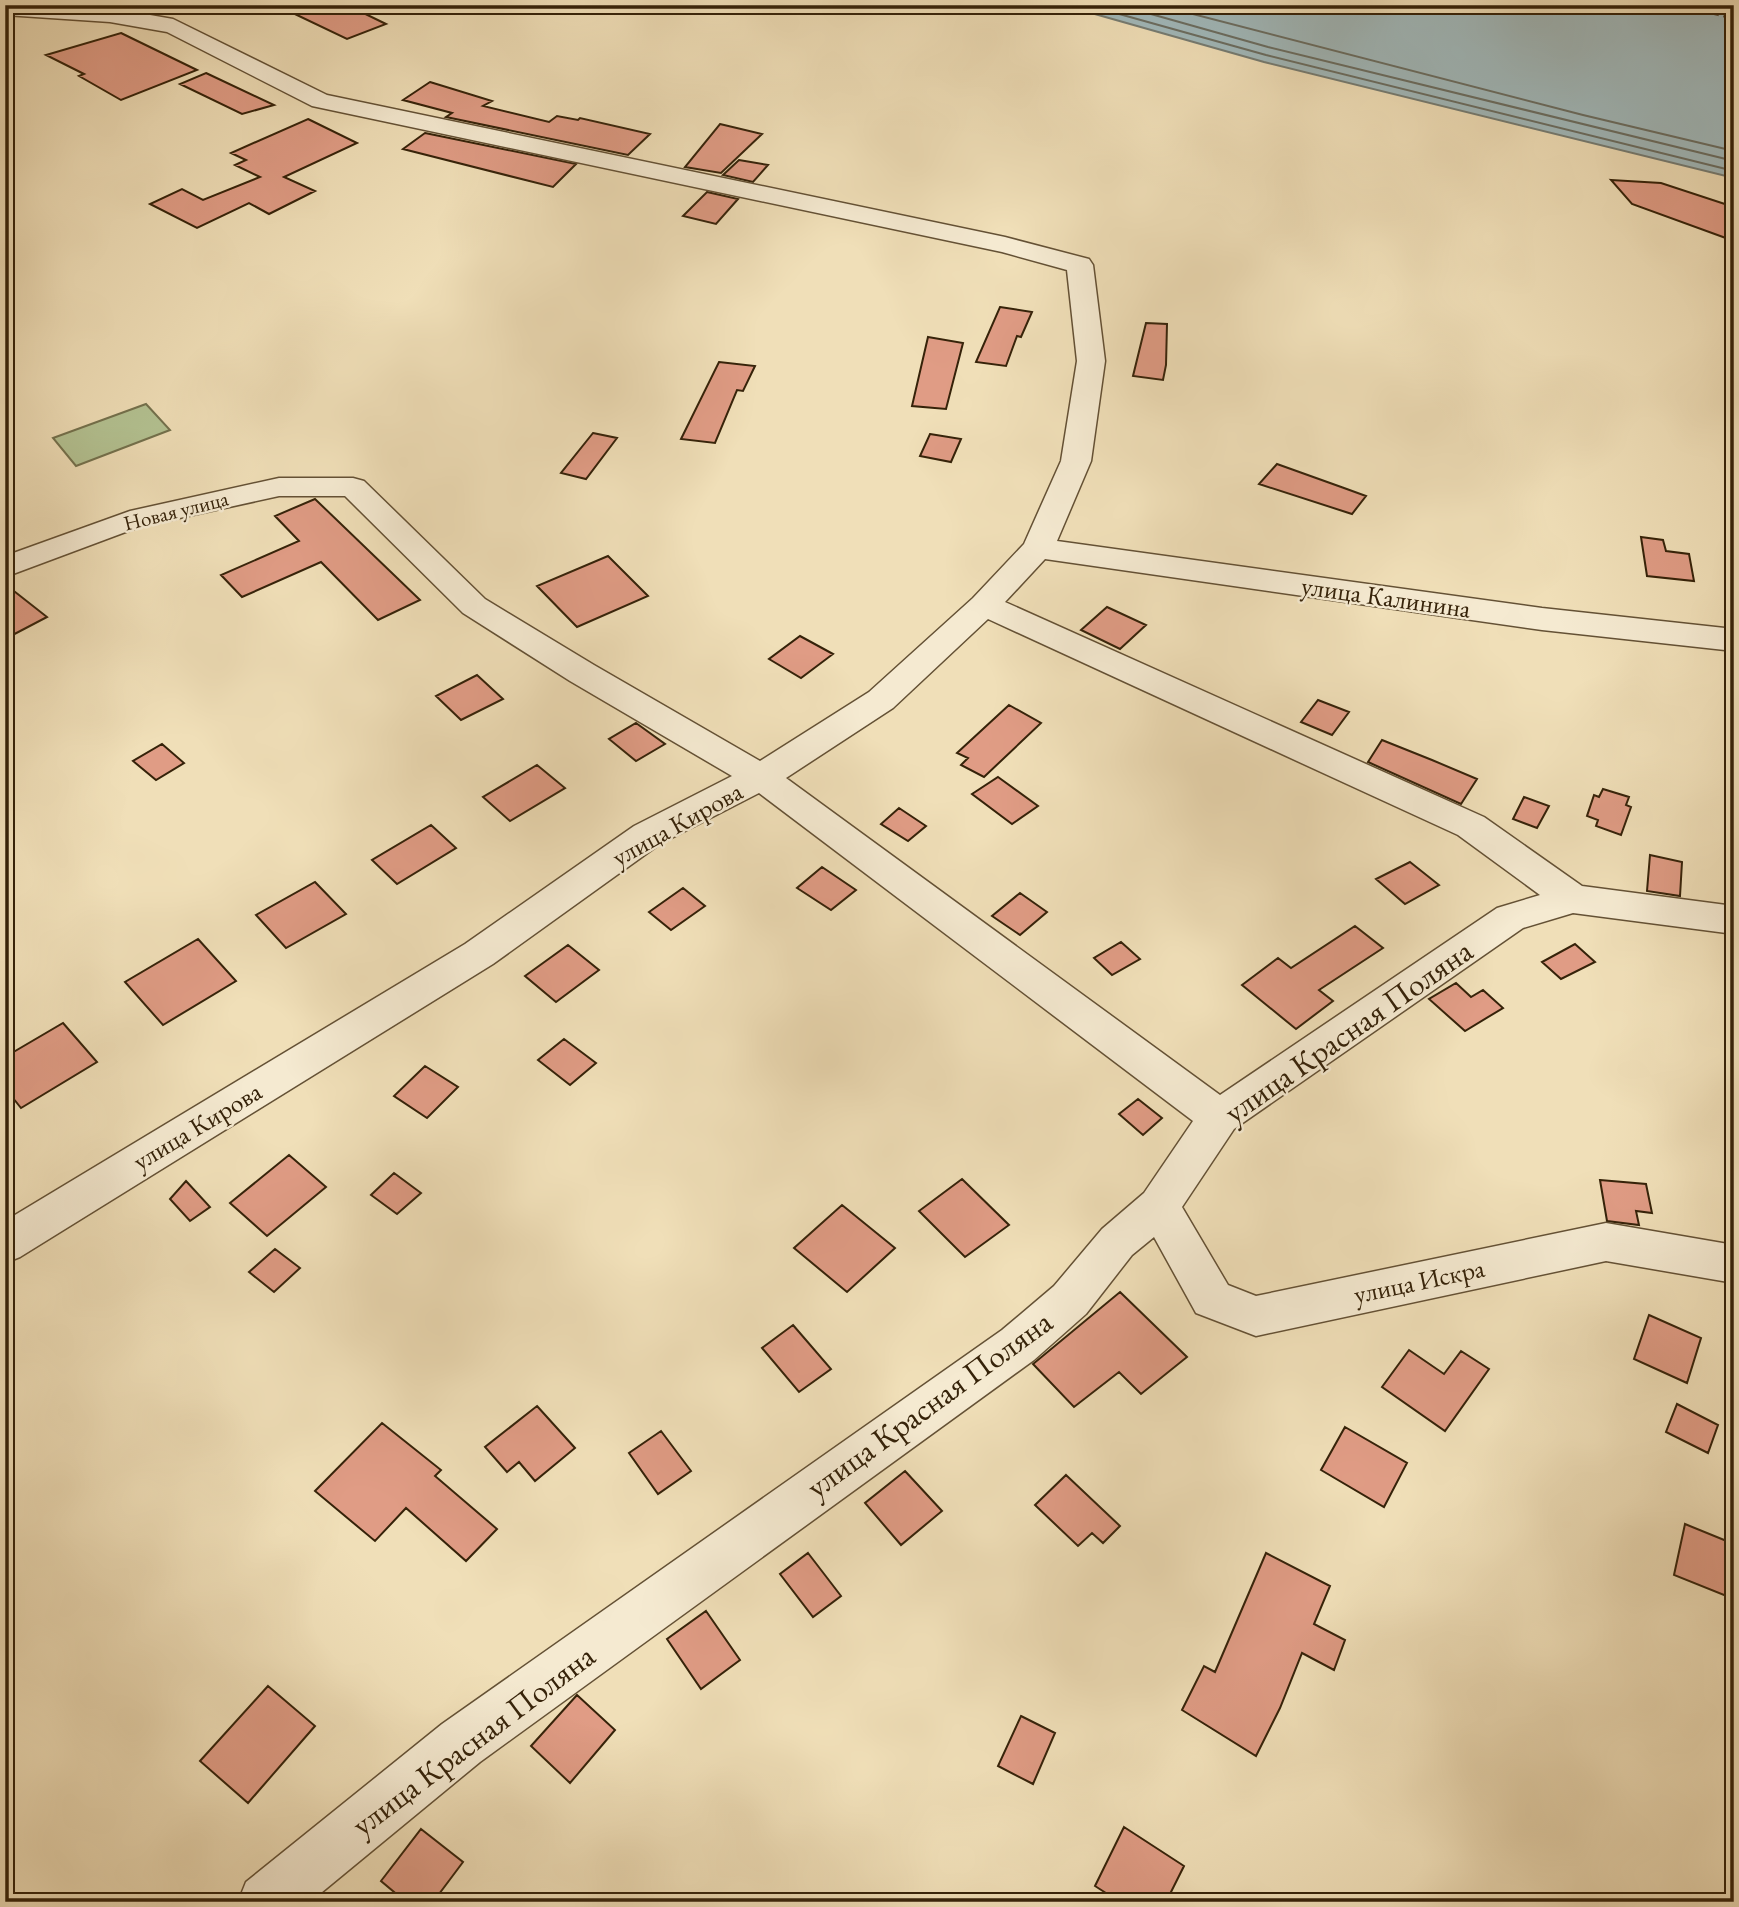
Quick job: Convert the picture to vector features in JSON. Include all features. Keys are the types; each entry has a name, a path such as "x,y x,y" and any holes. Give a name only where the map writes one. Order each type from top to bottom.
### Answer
{"street":[{"name":"улица Кирова","path":"5,8 110,15 173,26 320,100 1005,245 1080,265 1091,361 1076,461 1038,548 984,605 881,700 761,777 647,835 480,954 5,1244"},
{"name":"Новая улица","path":"5,567 130,520 279,486 353,487 474,606 582,673 761,777"},
{"name":"улица Калинина","path":"1038,548 1542,619 1734,640"},
{"path":"984,605 1471,826 1573,899 1734,920"},
{"path":"761,777 1219,1117"},
{"name":"улица Красная Поляна","path":"265,1902 461,1743 780,1512 1018,1345 1070,1300 1117,1242 1159,1206 1219,1117 1510,918 1573,899"},
{"name":"улица Искра","path":"1159,1206 1212,1299 1256,1316 1606,1242 1734,1264"}],"green space":[{"path":"146,404 170,430 76,466 53,438"}],"water":[{"path":"1063,5 1734,5 1734,178 1264,62"}],"building":[{"path":"276,5 347,5 386,24 347,39"},
{"path":"121,33 197,70 121,100 79,76 84,74 46,55"},
{"path":"206,73 274,105 242,114 180,84"},
{"path":"430,82 492,101 483,106 549,122 557,116 578,120 580,118 650,134 628,155 446,117 452,113 403,100"},
{"path":"308,119 357,143 284,177 315,191 269,214 249,203 197,228 150,204 182,189 203,200 260,177 235,165 246,160 231,153"},
{"path":"720,124 762,134 721,173 685,167"},
{"path":"425,133 576,164 553,187 403,149"},
{"path":"739,160 768,165 753,182 723,175"},
{"path":"1611,180 1661,183 1734,207 1734,241 1632,204"},
{"path":"707,192 738,199 716,224 683,216"},
{"path":"1000,307 1032,312 1021,337 1017,336 1006,366 976,362"},
{"path":"1146,323 1167,324 1163,380 1133,376"},
{"path":"928,337 963,343 946,409 912,406"},
{"path":"719,362 755,366 743,391 737,390 715,443 681,439"},
{"path":"593,433 617,438 586,479 561,473"},
{"path":"930,434 961,439 951,462 920,456"},
{"path":"1277,464 1366,496 1352,514 1259,484"},
{"path":"315,499 420,600 378,620 321,562 242,597 221,575 299,541 275,516"},
{"path":"1641,537 1663,540 1666,551 1689,554 1694,581 1647,576"},
{"path":"608,556 648,596 577,627 537,586"},
{"path":"5,584 47,617 5,639"},
{"path":"1107,607 1146,625 1120,649 1081,630"},
{"path":"800,636 833,654 801,678 769,659"},
{"path":"477,675 503,699 461,720 436,696"},
{"path":"1318,700 1349,712 1332,735 1301,722"},
{"path":"1009,705 1041,723 984,777 961,765 968,758 957,753"},
{"path":"636,723 665,744 636,761 609,739"},
{"path":"1382,740 1477,779 1461,804 1368,762"},
{"path":"162,744 184,763 156,780 133,761"},
{"path":"537,765 565,788 510,821 483,797"},
{"path":"998,777 1038,806 1012,824 972,794"},
{"path":"1603,789 1629,797 1626,805 1631,807 1621,835 1596,826 1598,820 1587,816 1594,795 1599,797"},
{"path":"1524,797 1549,806 1537,828 1513,819"},
{"path":"899,808 926,826 908,841 881,824"},
{"path":"431,825 456,848 397,884 372,860"},
{"path":"1650,855 1682,862 1680,896 1647,891"},
{"path":"1410,862 1439,885 1405,904 1376,879"},
{"path":"822,867 856,890 831,910 797,888"},
{"path":"315,882 346,914 286,948 256,915"},
{"path":"683,888 705,906 671,930 649,912"},
{"path":"1020,893 1047,912 1020,935 992,916"},
{"path":"1355,926 1383,948 1319,990 1333,1001 1296,1029 1242,985 1278,958 1291,968"},
{"path":"198,939 236,981 163,1025 125,982"},
{"path":"1121,942 1140,959 1112,975 1094,958"},
{"path":"1575,944 1595,962 1561,979 1542,962"},
{"path":"568,945 599,970 556,1002 525,976"},
{"path":"1456,983 1471,997 1483,990 1503,1008 1465,1031 1429,999"},
{"path":"63,1023 97,1062 21,1108 5,1088 5,1057"},
{"path":"564,1039 596,1063 570,1085 538,1060"},
{"path":"425,1066 458,1087 427,1118 394,1096"},
{"path":"1138,1099 1162,1118 1143,1135 1119,1114"},
{"path":"289,1155 326,1187 267,1236 230,1203"},
{"path":"394,1173 421,1193 397,1214 371,1195"},
{"path":"962,1179 1009,1225 965,1257 919,1211"},
{"path":"1600,1180 1646,1184 1652,1213 1636,1211 1639,1225 1607,1221"},
{"path":"186,1181 210,1207 190,1221 170,1199"},
{"path":"842,1205 895,1248 847,1292 794,1248"},
{"path":"275,1249 300,1268 274,1292 249,1272"},
{"path":"1120,1292 1187,1357 1141,1394 1119,1372 1074,1407 1033,1364"},
{"path":"1649,1315 1701,1338 1687,1383 1634,1359"},
{"path":"793,1325 831,1369 799,1392 762,1348"},
{"path":"1409,1350 1444,1374 1461,1351 1489,1369 1445,1431 1382,1387"},
{"path":"1677,1404 1718,1425 1708,1453 1666,1432"},
{"path":"537,1406 575,1448 535,1481 519,1462 507,1472 485,1447"},
{"path":"382,1423 441,1470 435,1476 497,1529 466,1561 406,1508 375,1541 315,1491"},
{"path":"1345,1427 1407,1463 1384,1507 1321,1470"},
{"path":"661,1431 691,1471 658,1494 629,1453"},
{"path":"905,1471 942,1511 901,1545 865,1503"},
{"path":"1066,1475 1120,1526 1103,1543 1092,1533 1078,1546 1035,1505"},
{"path":"1685,1524 1734,1544 1734,1599 1674,1575"},
{"path":"808,1553 841,1596 813,1617 780,1574"},
{"path":"1266,1553 1330,1586 1314,1624 1345,1640 1334,1670 1302,1653 1280,1708 1256,1756 1182,1710 1204,1666 1215,1672"},
{"path":"706,1611 740,1660 701,1689 667,1639"},
{"path":"268,1686 315,1726 248,1803 200,1761"},
{"path":"577,1695 615,1730 570,1783 531,1746"},
{"path":"1021,1716 1055,1733 1033,1784 998,1766"},
{"path":"1124,1827 1184,1866 1166,1902 1120,1902 1095,1886"},
{"path":"421,1829 463,1862 433,1902 406,1902 381,1881"}],"ferry route":[{"path":"1677,5 1734,19"}]}
